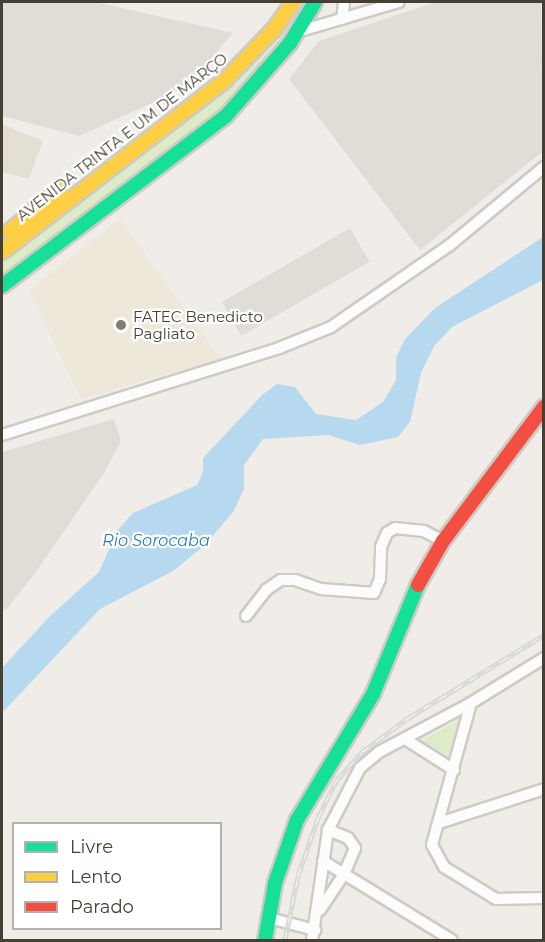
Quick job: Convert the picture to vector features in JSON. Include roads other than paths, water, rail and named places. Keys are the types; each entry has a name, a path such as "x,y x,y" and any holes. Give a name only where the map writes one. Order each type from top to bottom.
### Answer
{"main road":[{"name":"AVENIDA TRINTA E UM DE MARÇO","path":"5,247 238,68 275,28 293,2"},
{"path":"2,286 67,234 226,116 297,32 315,2"},
{"path":"267,932 275,883 297,820 368,703 406,609 443,541 539,423 543,407"}],"street":[{"path":"342,19 344,2"},
{"path":"297,32 399,2"},
{"path":"2,435 279,348 332,327 450,245 543,167"},
{"path":"246,616 266,590 281,579 295,580 321,589 374,593 381,579 381,547 387,533 395,528 424,531 443,541"},
{"path":"267,932 314,935 328,830 360,768 379,752 471,703 543,658"},
{"path":"471,703 432,845 444,867 496,899 543,898"},
{"path":"405,739 454,770"},
{"path":"439,823 543,789"},
{"path":"318,913 344,874 355,848 348,838 328,830"},
{"path":"323,861 452,940"}],"water":[{"name":"Rio Sorocaba","path":"543,237 543,280 452,327 434,346 421,373 410,422 398,437 360,445 328,435 263,439 244,465 244,489 233,512 205,545 173,571 100,609 2,713 2,668 48,618 99,572 117,531 133,513 197,485 203,472 203,458 262,395 277,384 295,387 316,414 356,420 383,402 396,380 396,358 405,339 435,308"}],"railway":[{"path":"285,940 298,876 318,818 336,781 362,752 408,718 544,635"}],"place":[{"name":"FATEC Benedicto Pagliato","path":"121,325"}]}
